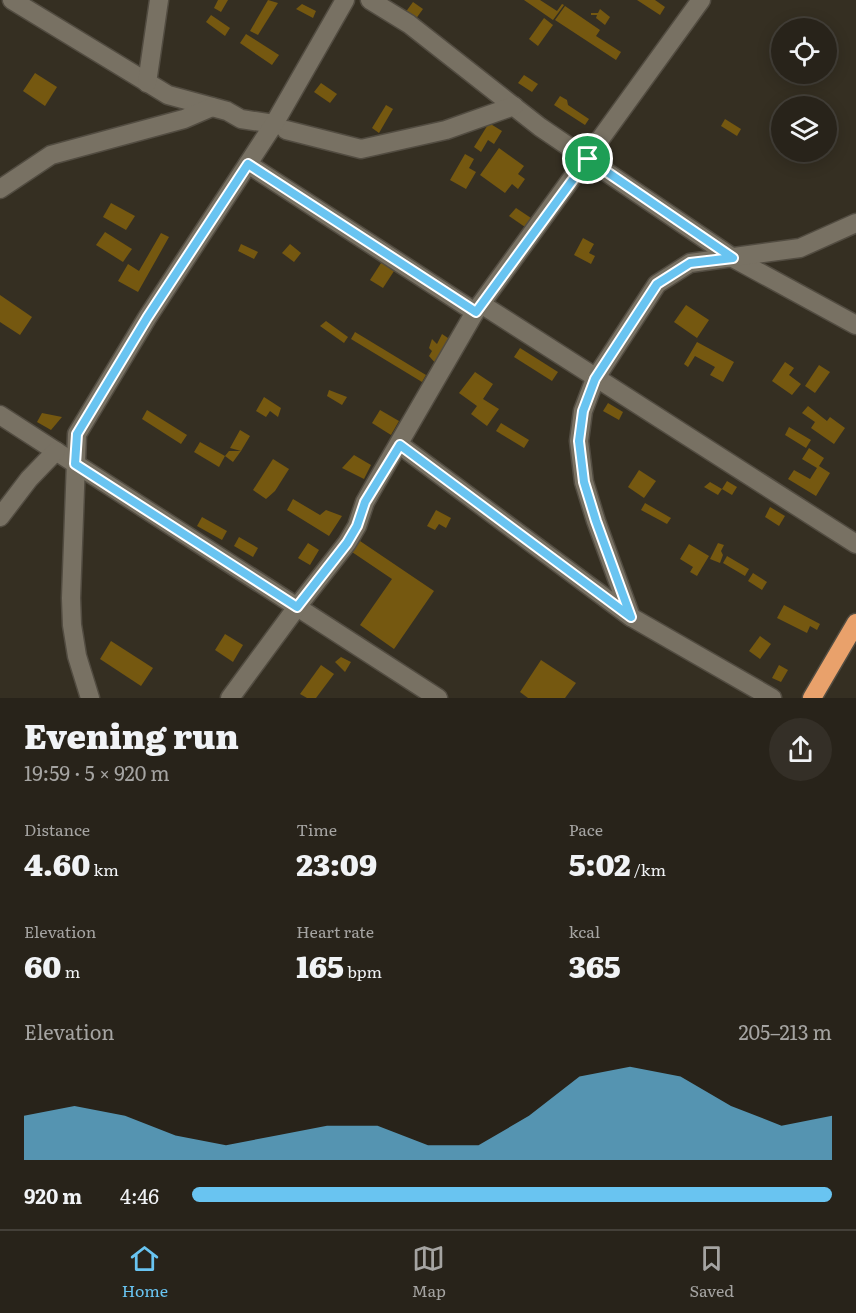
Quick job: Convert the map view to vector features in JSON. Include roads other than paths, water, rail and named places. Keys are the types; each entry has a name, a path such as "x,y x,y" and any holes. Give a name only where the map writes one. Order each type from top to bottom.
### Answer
{"highway":[{"path":"812,698 856,623"}],"street":[{"path":"12,0 168,96 212,107 241,119 361,149 446,130 514,106"},
{"path":"147,83 159,0"},
{"path":"90,698 77,656 72,625 77,434 147,318 248,164 345,0"},
{"path":"370,0 409,24 540,127 733,258 856,325"},
{"path":"230,698 347,543 357,526 365,502 478,308 701,0"},
{"path":"0,189 51,155 184,119 212,107"},
{"path":"248,164 856,544"},
{"path":"631,617 584,482 579,441 583,411 595,379 657,284 690,263 800,248 856,223"},
{"path":"0,416 438,698"},
{"path":"400,445 631,617 772,698"},
{"path":"0,517 29,479 56,451"}]}
